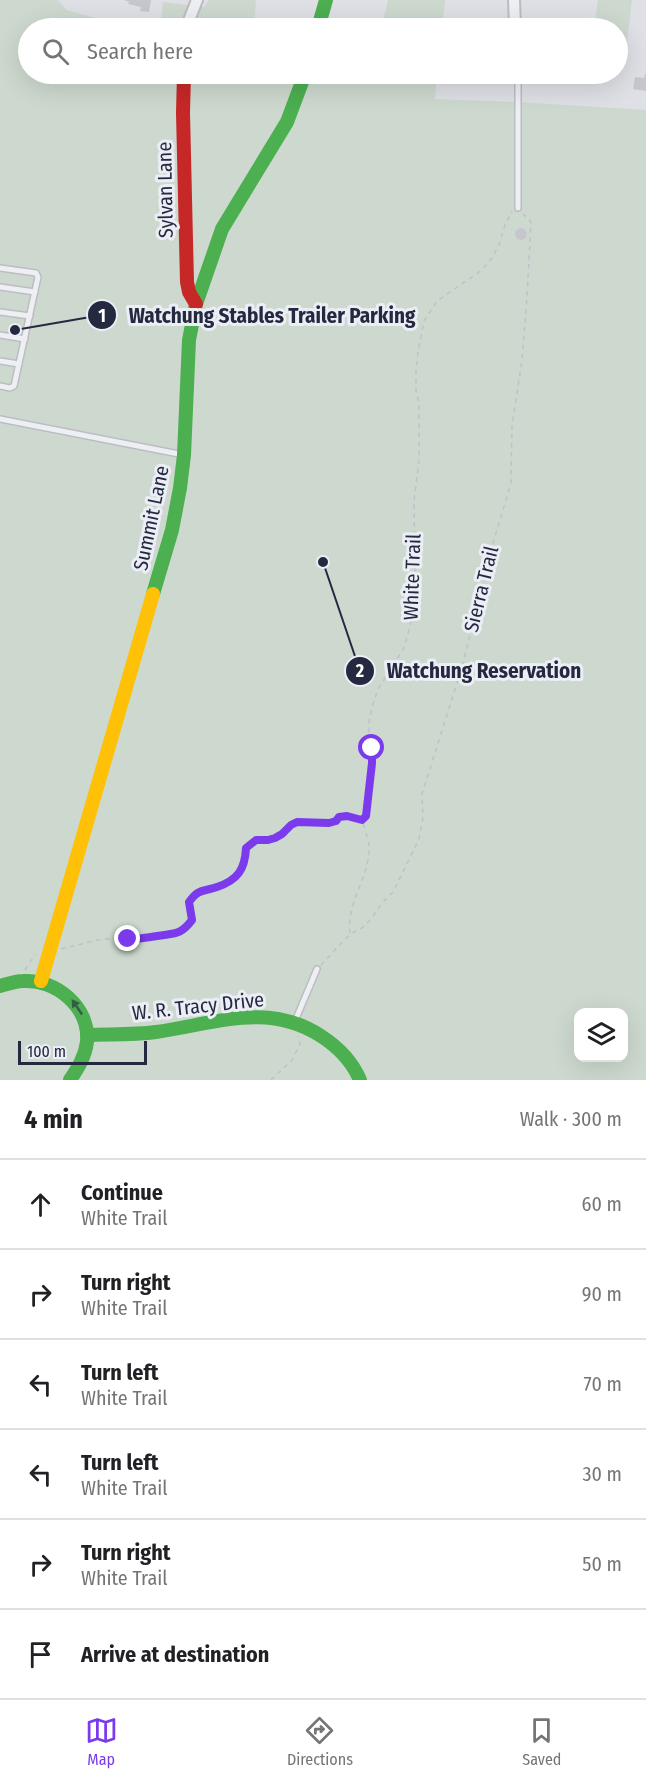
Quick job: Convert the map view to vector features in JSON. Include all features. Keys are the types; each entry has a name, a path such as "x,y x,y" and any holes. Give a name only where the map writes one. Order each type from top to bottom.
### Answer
{"street":[{"path":"190,18 198,0"},
{"path":"321,18 326,0"},
{"path":"514,0 515,18"},
{"name":"Sylvan Lane","path":"183,84 187,282 189,292 196,304"},
{"name":"Summit Lane","path":"41,981 172,530 184,455 189,340 196,304 222,229 287,122 302,84"},
{"path":"0,986 21,980 41,981 58,988 73,1000 82,1016 87,1035 85,1054 78,1071 70,1080"},
{"name":"W. R. Tracy Drive","path":"87,1035 156,1032 245,1016 276,1017 295,1021 318,1032 349,1060 360,1080"}],"lane":[{"path":"518,84 518,208"},
{"path":"0,268 36,273 38,277 14,387 0,386"},
{"path":"0,287 35,292"},
{"path":"0,312 30,316"},
{"path":"0,335 25,339"},
{"path":"0,361 20,364"},
{"path":"0,419 184,455"},
{"path":"295,1021 317,969"}],"path":[{"name":"White Trail","path":"362,820 366,816 372,763 369,722 372,707 378,689 404,648 413,615 414,501 419,460 416,372 424,321 437,301 482,270 492,258 511,212 518,208"},
{"name":"Sierra Trail","path":"317,969 350,934 371,920 393,892 419,839 423,817 422,794 462,667 493,543 511,483 512,426 522,360 528,297 531,222 518,208"},
{"path":"25,970 34,956 102,939 140,939 175,934 188,926 192,920 189,902 195,894 202,890 216,888 239,873 246,861 246,848 256,840 275,838 297,822 329,823 336,821 339,817 347,816 362,820 370,845 364,877 350,914 350,934"},
{"path":"271,1080 292,1060 300,1044 295,1021"}],"shaded area":[{"path":"0,0 58,0 67,10 95,18 18,18 18,84 436,84 435,99 646,110 646,1080 0,1080"},
{"path":"209,0 256,0 255,18 161,18 163,2 204,7"},
{"path":"388,0 445,0 443,18 384,18"},
{"path":"598,0 632,0 628,33 628,18 595,18"}],"building":[{"path":"124,0 151,0 149,12 140,11 141,7 128,4 129,2"},
{"path":"645,74 646,91 633,89 635,77 644,78"},
{"path":"523,228 527,234 523,240 519,240 515,232"}],"traffic: fast":[{"path":"321,18 326,0"},
{"path":"153,594 172,530 180,488 184,455 189,340 196,304 222,229 287,122 301,84"},
{"path":"0,986 23,981 47,985 59,990 77,1007 83,1017 87,1042 83,1057 70,1080"},
{"path":"87,1035 156,1032 240,1018 281,1019 301,1025 327,1040 349,1061 360,1080"}],"traffic: slow":[{"path":"41,981 153,594"}],"traffic: jam":[{"path":"184,84 187,282 189,292 196,304"}],"place":[{"name":"Watchung Stables Trailer Parking","path":"15,330"},
{"name":"Watchung Reservation","path":"323,562"}],"route":[{"path":"128,939 166,936 175,934 188,926 192,920 189,902 195,894 202,890 216,888 239,873 246,861 246,848 256,840 275,838 297,822 321,824 347,816 362,820 366,816 372,748"}]}
